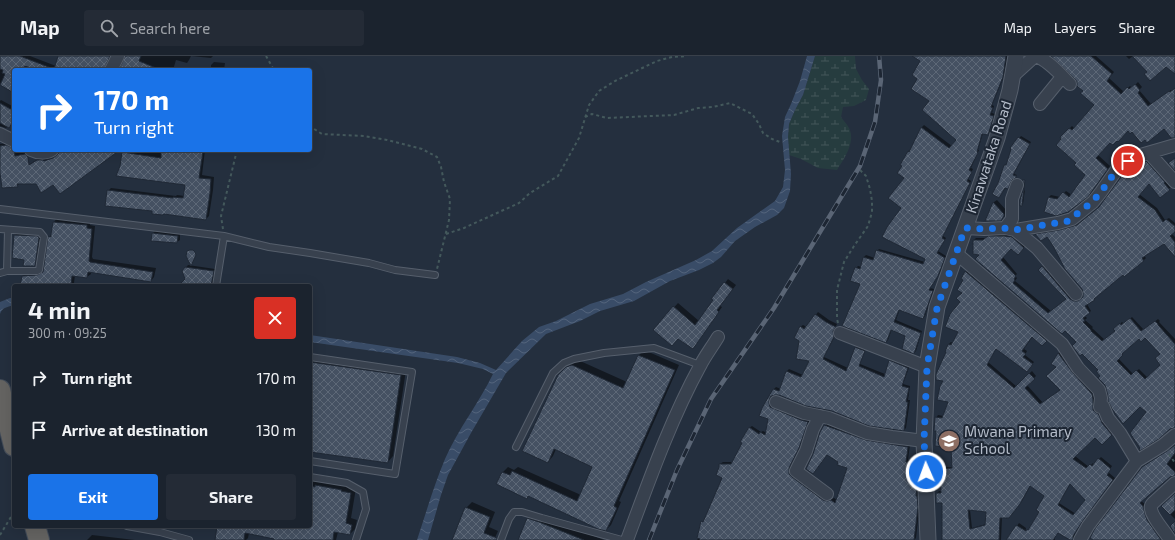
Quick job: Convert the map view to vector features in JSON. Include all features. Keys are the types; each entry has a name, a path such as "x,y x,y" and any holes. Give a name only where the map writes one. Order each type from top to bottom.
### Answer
{"highway":[{"path":"0,390 8,441"},
{"path":"36,528 39,540"}],"street":[{"path":"112,68 118,56"},
{"name":"Kinawataka Road","path":"928,540 924,441 927,367 937,308 997,138 1014,75 1016,56"},
{"path":"1014,75 1035,56 1040,57 1066,80 1040,104"},
{"path":"0,134 12,140"},
{"path":"965,228 1010,229 1058,223 1072,219 1092,202 1118,168 1133,158 1175,145"},
{"path":"37,152 49,152"},
{"path":"1148,153 1175,182"},
{"path":"1010,229 1012,218 1012,199 1017,185"},
{"path":"1010,229 1037,248 1076,294"},
{"path":"956,253 1062,344 1078,368 1099,390 1101,398 1100,407 1103,406 1108,418 1120,433 1137,461"},
{"path":"840,333 927,367"},
{"path":"627,540 658,458 679,409 700,365 718,337"},
{"path":"776,402 804,413 829,418 867,433 924,441"},
{"path":"820,416 812,430 806,451 796,471 827,494"},
{"path":"1080,540 1088,526 1137,461 1163,445 1175,435"},
{"path":"1170,540 1154,516 1151,506 1153,502 1175,483"}],"lane":[{"path":"0,209 224,236 269,247 310,252 369,263 395,270 435,276"},
{"path":"0,229 40,232 44,236 39,270 3,272 8,230"},
{"path":"216,284 224,236"},
{"path":"516,447 553,373 564,363 574,359 604,353 654,348 700,365"},
{"path":"312,357 412,372 395,474 312,461"},
{"path":"312,477 347,483 362,492 366,509 356,540"},
{"path":"501,540 509,519 514,512 522,512 622,540"},
{"path":"149,528 160,529 189,540"}],"path":[{"path":"266,56 273,68"},
{"path":"446,234 464,228 520,203 530,193 558,176 579,138 589,105 599,91 657,61 672,57 687,56"},
{"path":"585,117 592,114 607,118 674,115 698,108 713,107 730,103 752,114 763,133 780,142"},
{"path":"312,127 322,134 364,136 387,140 422,149 437,157 450,199 449,220 435,276"},
{"path":"224,236 221,216 237,152"},
{"path":"840,333 837,319 837,290 844,262 868,226 872,212 870,189 866,176 860,170"},
{"path":"0,535 12,515"}],"green space":[{"path":"815,56 855,56 856,69 869,89 866,100 854,106 843,107 841,117 849,128 851,139 848,150 837,170 818,168 801,159 789,155 789,124 803,95"}],"water":[{"path":"807,56 815,56 803,95 789,124 788,137 791,174 790,191 784,208 777,215 755,227 735,241 721,257 713,263 670,281 634,301 600,311 580,321 546,334 506,373 448,475 428,540 417,540 434,489 450,448 493,374 483,369 458,363 312,342 312,335 457,357 480,363 496,370 522,341 539,327 556,321 590,304 623,294 696,260 712,251 737,228 775,201 783,187 785,170 782,136 785,117 800,81"},
{"path":"12,298 12,306 4,309 0,314 0,302"}],"building":[{"path":"0,56 20,56 51,68 30,68 25,66 24,68 12,68 12,92 0,85 5,74 2,73 3,70 0,69"},
{"path":"58,56 110,56 105,68 54,68"},
{"path":"125,56 141,56 139,61 156,68 120,68"},
{"path":"912,56 1006,56 1003,77 991,107 993,108 990,115 994,116 988,135 982,134 978,153 969,170 972,172 967,181 970,183 942,238 945,240 937,253 945,258 938,276 929,290 933,291 923,319 899,310 894,322 921,333 914,354 902,349 905,336 891,330 886,343 842,326 860,284 850,281 855,267 860,269 863,257 873,260 876,250 923,264 925,259 882,237 887,227 901,208 888,198 904,178 897,173 921,127 949,148 956,140 922,110 929,101 911,89 917,79 912,75 920,61"},
{"path":"1051,56 1091,56 1112,74 1107,81 1121,94 1127,87 1129,89 1135,84 1140,90 1138,93 1148,106 1175,88 1175,138 1171,138 1164,129 1147,143 1145,140 1141,143 1132,132 1130,134 1128,131 1118,142 1117,141 1113,145 1110,143 1096,158 1108,169 1088,197 1068,212 1056,216 1044,212 1048,197 1057,199 1063,192 1069,197 1085,175 1074,165 1076,163 1056,145 1061,139 1060,137 1069,128 1072,130 1094,105 1080,93 1083,91 1077,86 1075,79"},
{"path":"1132,56 1175,56 1175,74 1166,67 1150,81 1144,74 1147,72"},
{"path":"0,103 12,110 12,123 9,128 0,123"},
{"path":"1018,137 1030,144 1013,175 1016,176 1016,178 1012,180 1008,189 1005,188 999,198 992,194 998,183 1004,165 1006,165 1011,149 1010,148"},
{"path":"6,145 12,147 12,152 14,152 15,156 25,154 28,157 29,165 37,160 44,161 53,158 59,152 117,152 60,194 53,185 41,193 36,184 17,184 18,187 2,188 0,173 0,146"},
{"path":"122,152 161,158 161,152 203,152 199,178 211,179 206,220 164,214 152,214 152,211 105,206 107,190 183,198 185,185 116,176 120,166"},
{"path":"1175,158 1175,171 1168,163"},
{"path":"1146,161 1165,182 1164,183 1170,190 1160,198 1149,184 1138,197 1155,210 1163,222 1166,219 1175,226 1175,232 1170,236 1175,242 1175,257 1164,244 1142,258 1144,261 1124,277 1123,275 1094,299 1095,300 1085,306 1090,313 1083,318 1085,321 1083,322 1102,341 1115,331 1113,329 1120,323 1121,325 1130,318 1141,331 1155,321 1158,324 1175,344 1175,428 1170,429 1159,439 1140,451 1140,448 1130,433 1146,412 1140,407 1123,424 1108,401 1105,385 1098,378 1100,376 1096,371 1098,370 1082,354 1080,356 1072,346 1076,342 1065,331 1062,334 975,259 979,255 973,254 973,240 983,240 988,236 1012,237 1024,248 1018,255 1011,249 1001,260 1016,276 1013,283 1048,313 1066,299 1038,270 1042,266 1070,299 1078,301 1083,297 1082,289 1064,268 1047,237 1041,241 1035,234 1077,225 1099,207 1121,177 1132,167","holes":["1145,338 1160,354 1155,358 1160,365 1145,379 1136,370 1131,375 1117,361 1123,355 1122,354 1139,339 1141,342"]},
{"path":"1022,180 1025,180 1022,206 1020,206 1020,200 1024,187"},
{"path":"993,202 1004,214 1004,216 1001,221 985,221"},
{"path":"53,222 87,225 87,228 92,229 90,262 153,272 151,282 88,272 87,278 72,276 71,284 20,284 22,276 37,275 43,272 48,236 51,237"},
{"path":"152,233 178,236 177,243 151,241"},
{"path":"14,235 38,236 35,266 23,266 24,260 12,258"},
{"path":"193,250 196,255 191,266 186,256 187,251"},
{"path":"185,267 214,271 211,284 180,284 185,279 182,271"},
{"path":"965,271 1047,341 1042,346 1032,337 1022,351 1026,354 1023,357 1033,364 1027,372 996,349 987,365 1014,388 1029,373 1035,379 1025,388 1040,404 1060,390 1046,376 1056,367 1051,364 1058,353 1073,373 1092,394 1093,410 1099,415 1102,423 1112,435 1102,445 1095,438 1073,459 1086,468 1090,464 1092,466 1098,458 1111,469 1107,475 1113,480 1082,522 1073,536 1073,540 1070,540 1058,533 1053,540 1006,540 1016,525 1026,531 1027,529 1028,530 1039,512 1036,510 1044,496 1030,486 1020,504 1009,518 1000,518 999,540 942,540 942,503 936,503 936,493 941,493 940,469 952,468 951,448 935,446 935,417 942,418 948,402 937,400 940,386 943,381 936,380 936,374 948,344 951,345 958,332 945,327 950,314 960,302 956,298 962,293 957,290 963,280 961,279","holes":["1070,484 1085,500 1073,515 1058,505","968,510 986,512 985,525 970,529"]},
{"path":"724,282 733,289 717,310 719,312 693,349 678,339 672,346 653,330 673,306 695,325 713,300 711,299"},
{"path":"815,314 836,327 833,331 834,337 823,359 846,371 855,347 865,351 859,366 884,377 889,360 908,368 902,386 909,388 906,402 908,402 904,431 869,426 832,411 806,406 779,395 771,396 769,400 770,407 808,422 799,448 789,468 789,474 823,500 831,500 835,503 847,468 837,465 838,462 827,455 813,474 806,469 824,425 866,440 908,447 906,462 916,463 916,496 918,507 914,540 699,540 700,539 697,538 701,521 703,522 722,478 716,475 719,464 731,464 742,443 740,442 749,427 759,434 760,432 765,435 768,419 759,416 762,408 773,389 779,391 786,371 801,377 809,361 796,359 799,341 794,338 800,326 804,329"},
{"path":"638,355 675,370 614,506 617,508 606,531 598,529 528,496 527,499 496,484 502,472 510,475 512,471 577,501 592,467 554,449 548,463 522,451 558,375 566,367 572,365 623,388"},
{"path":"312,362 401,375 388,463 312,452"},
{"path":"1175,445 1175,453 1167,464 1175,472 1175,476 1170,477 1140,503 1143,506 1147,520 1161,540 1093,540 1090,538 1094,530 1142,467"},
{"path":"315,485 351,493 346,523 352,525 350,535 334,532 333,540 274,540 245,533 244,540 215,540 217,528 312,528 312,486 315,487"},
{"path":"1175,493 1175,510 1170,515 1161,506"},
{"path":"465,507 490,517 484,533 497,538 497,540 452,540"},
{"path":"527,518 539,522 584,540 518,540"},
{"path":"1175,521 1175,534 1170,526"}],"railway":[{"path":"649,540 677,470 711,399 774,308 860,166 875,122 881,80 879,56"}],"place":[{"name":"Mwana Primary School","path":"949,441"}],"route":[{"path":"926,472 924,441 927,367 937,308 965,228 1004,228 1015,230 1068,221 1092,202 1118,168 1128,161"}]}
